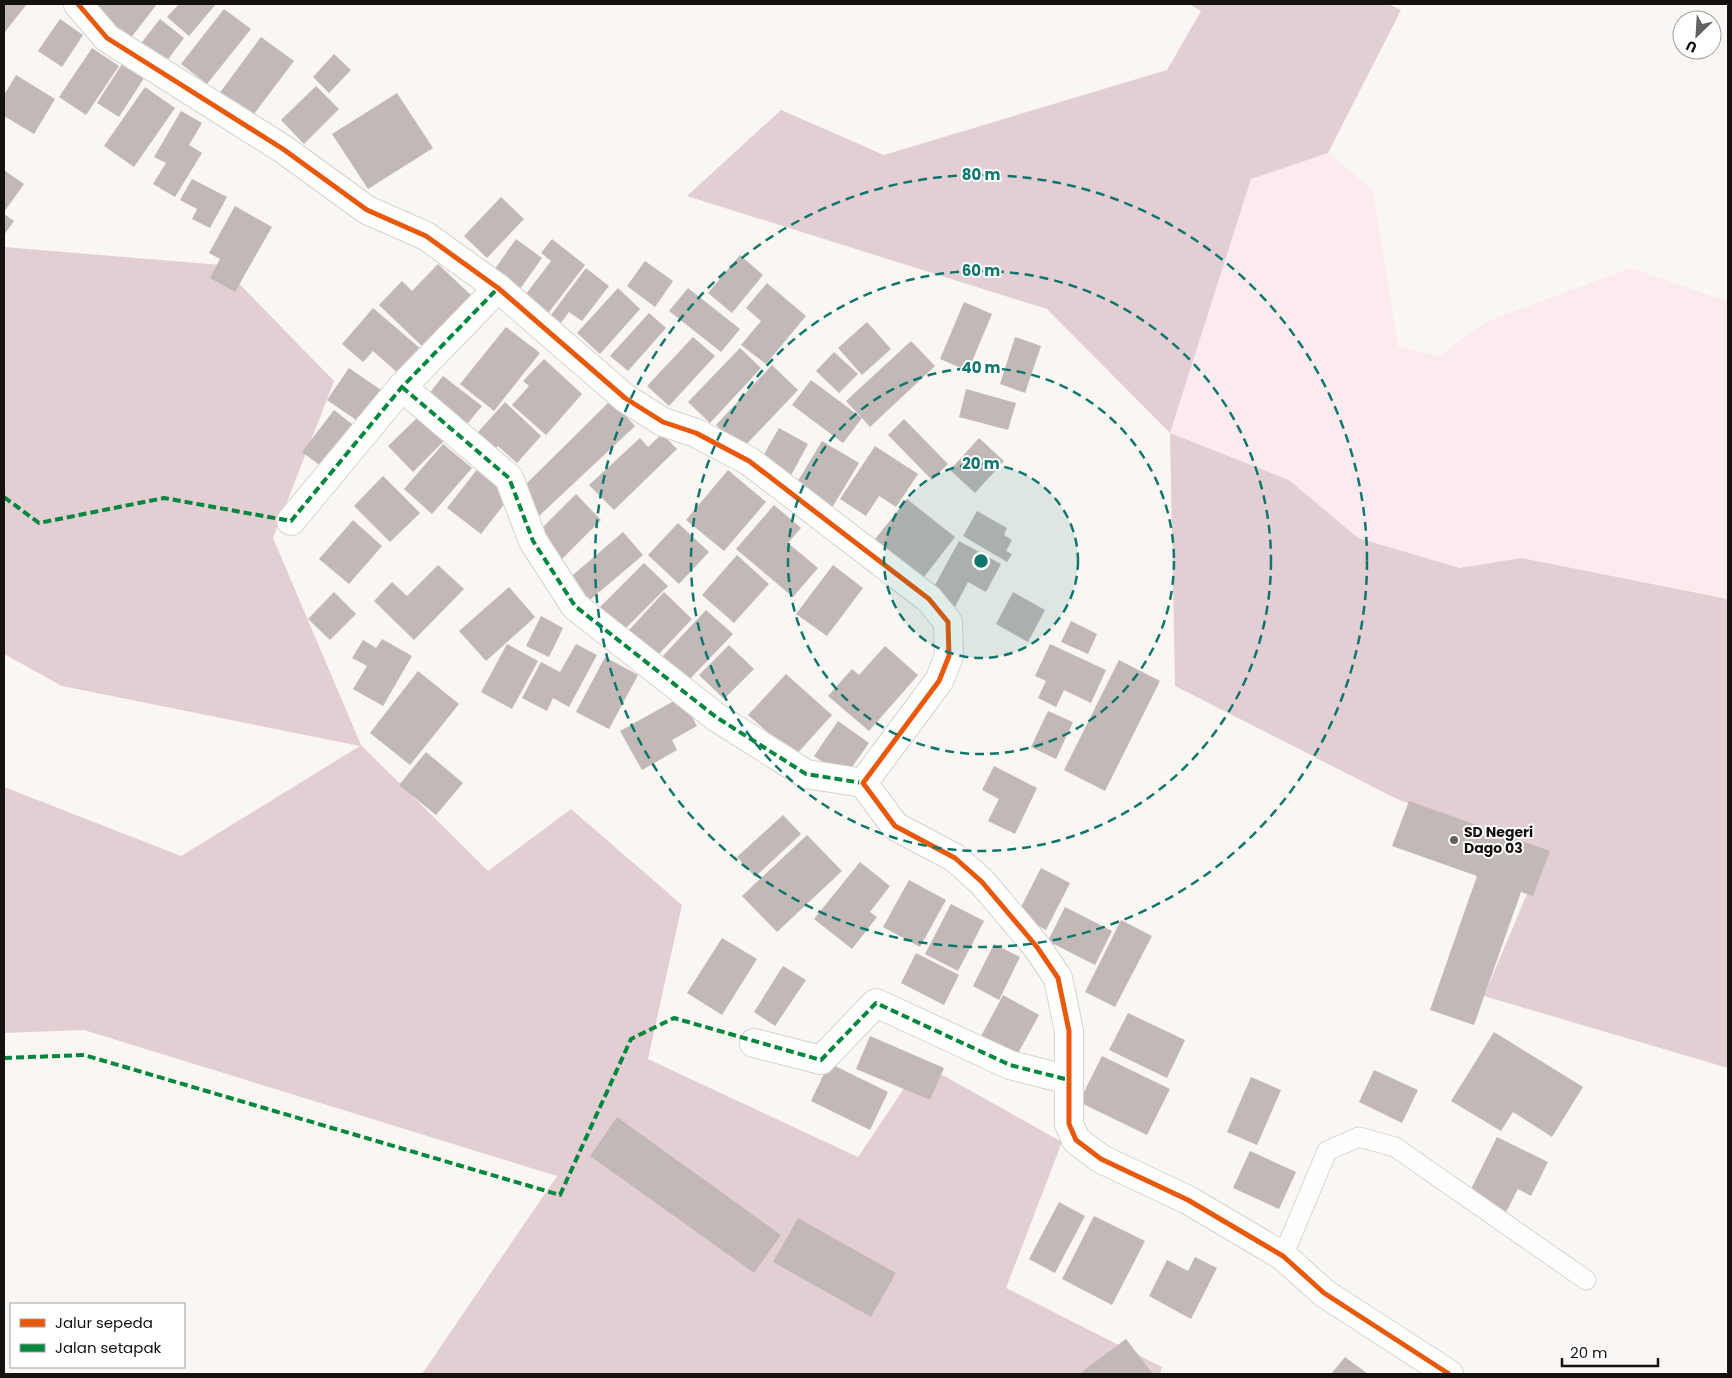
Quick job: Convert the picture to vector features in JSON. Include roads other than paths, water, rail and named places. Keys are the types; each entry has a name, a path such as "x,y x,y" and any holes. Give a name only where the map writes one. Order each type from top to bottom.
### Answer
{"street":[{"path":"78,4 107,38 283,149 367,210 426,236 498,288 625,398 662,422 696,433 749,461 929,600 948,622 949,656 939,681 863,783"},
{"path":"291,521 402,387 498,288"},
{"path":"402,387 509,478 533,541 575,606 716,717 806,774 863,783 895,826 954,858 982,882 1037,947 1058,978 1068,1031 1069,1124 1076,1140 1100,1159 1188,1200 1283,1256 1324,1293 1449,1374"},
{"path":"754,1043 821,1060 876,1003 1010,1065 1069,1080"}],"lane":[{"path":"1283,1256 1327,1151 1359,1137 1395,1147 1586,1280"}],"place":[{"name":"SD Negeri Dago 03","path":"1454,840"}]}
